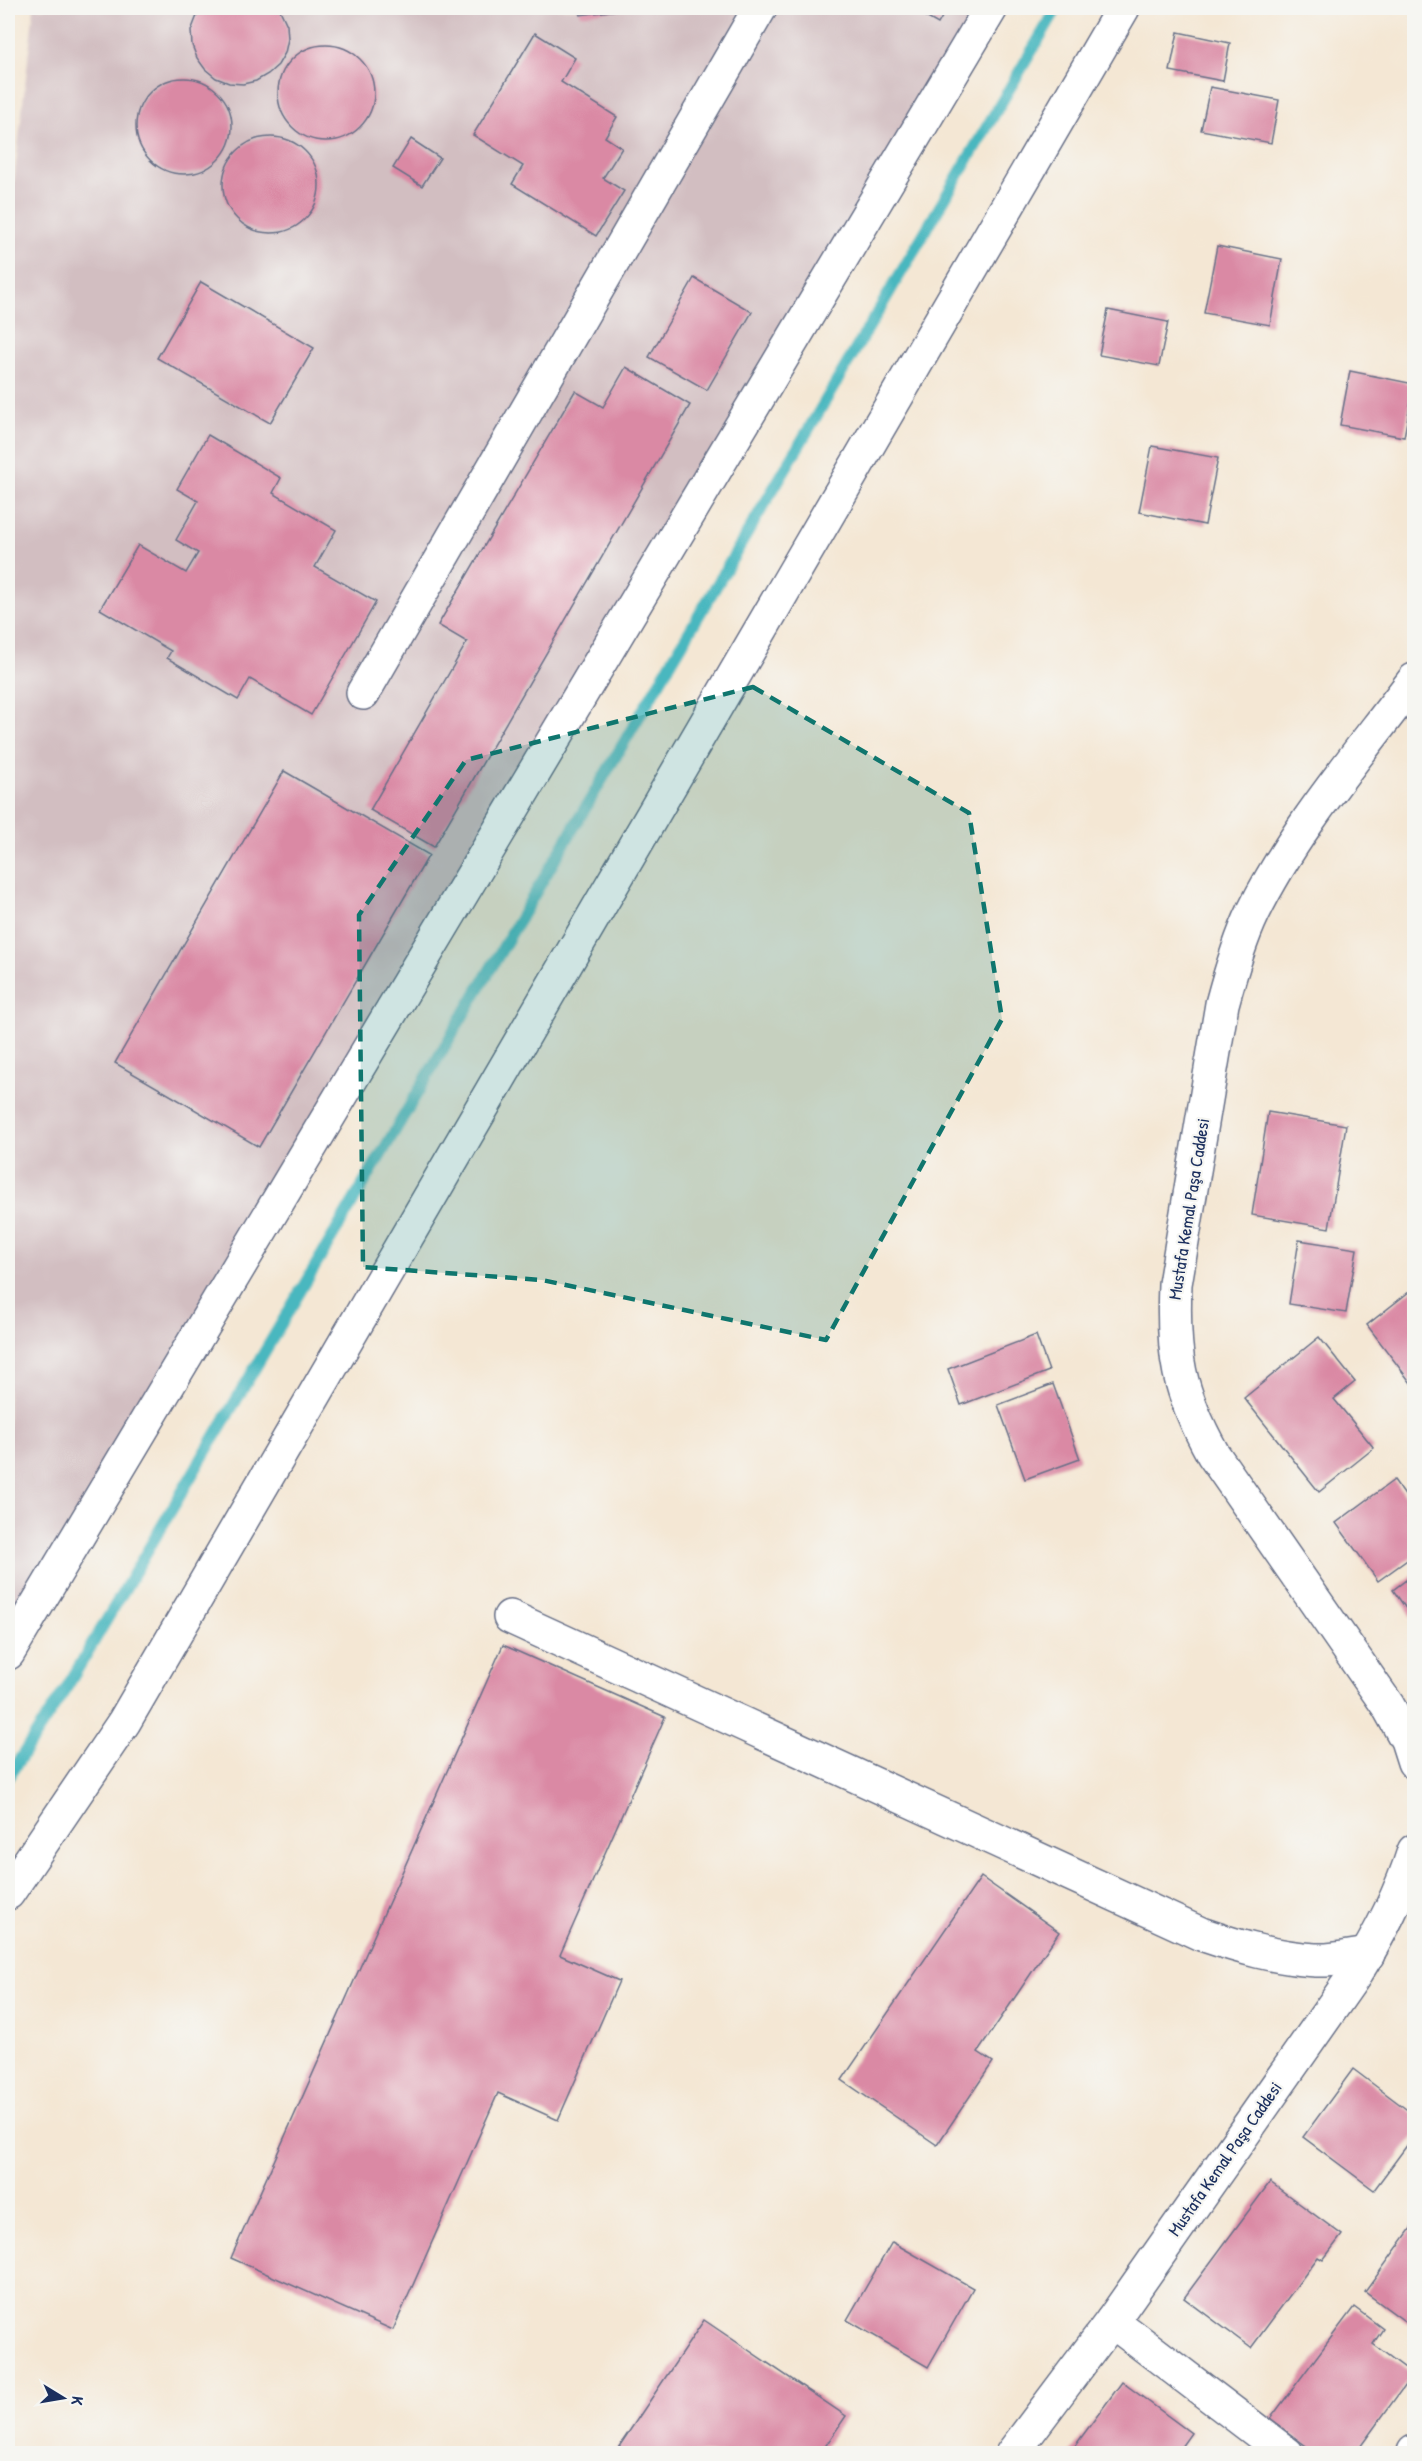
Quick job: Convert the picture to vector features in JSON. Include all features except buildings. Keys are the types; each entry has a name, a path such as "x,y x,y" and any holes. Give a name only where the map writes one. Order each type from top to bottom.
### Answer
{"street":[{"path":"363,693 760,8"},
{"path":"8,1653 991,8"},
{"path":"8,1893 123,1722 1124,8"},
{"name":"Mustafa Kemal Paşa Caddesi","path":"1414,680 1316,811 1275,871 1252,915 1236,955 1222,1004 1175,1284 1173,1329 1177,1364 1194,1420 1388,1706 1407,1740 1414,1762"},
{"path":"510,1617 1202,1934 1238,1947 1290,1957 1319,1960 1368,1954"},
{"name":"Mustafa Kemal Paşa Caddesi","path":"1012,2454 1112,2321 1368,1954 1399,1894 1414,1851"},
{"path":"1112,2321 1287,2454"}],"highlighted area":[{"path":"753,687 969,813 1002,1019 826,1340 542,1280 363,1267 359,915 466,760"}],"shaded area":[{"path":"34,8 991,8 8,1653 8,233"}],"waterway":[{"path":"8,1777 67,1687 1057,8"}]}
